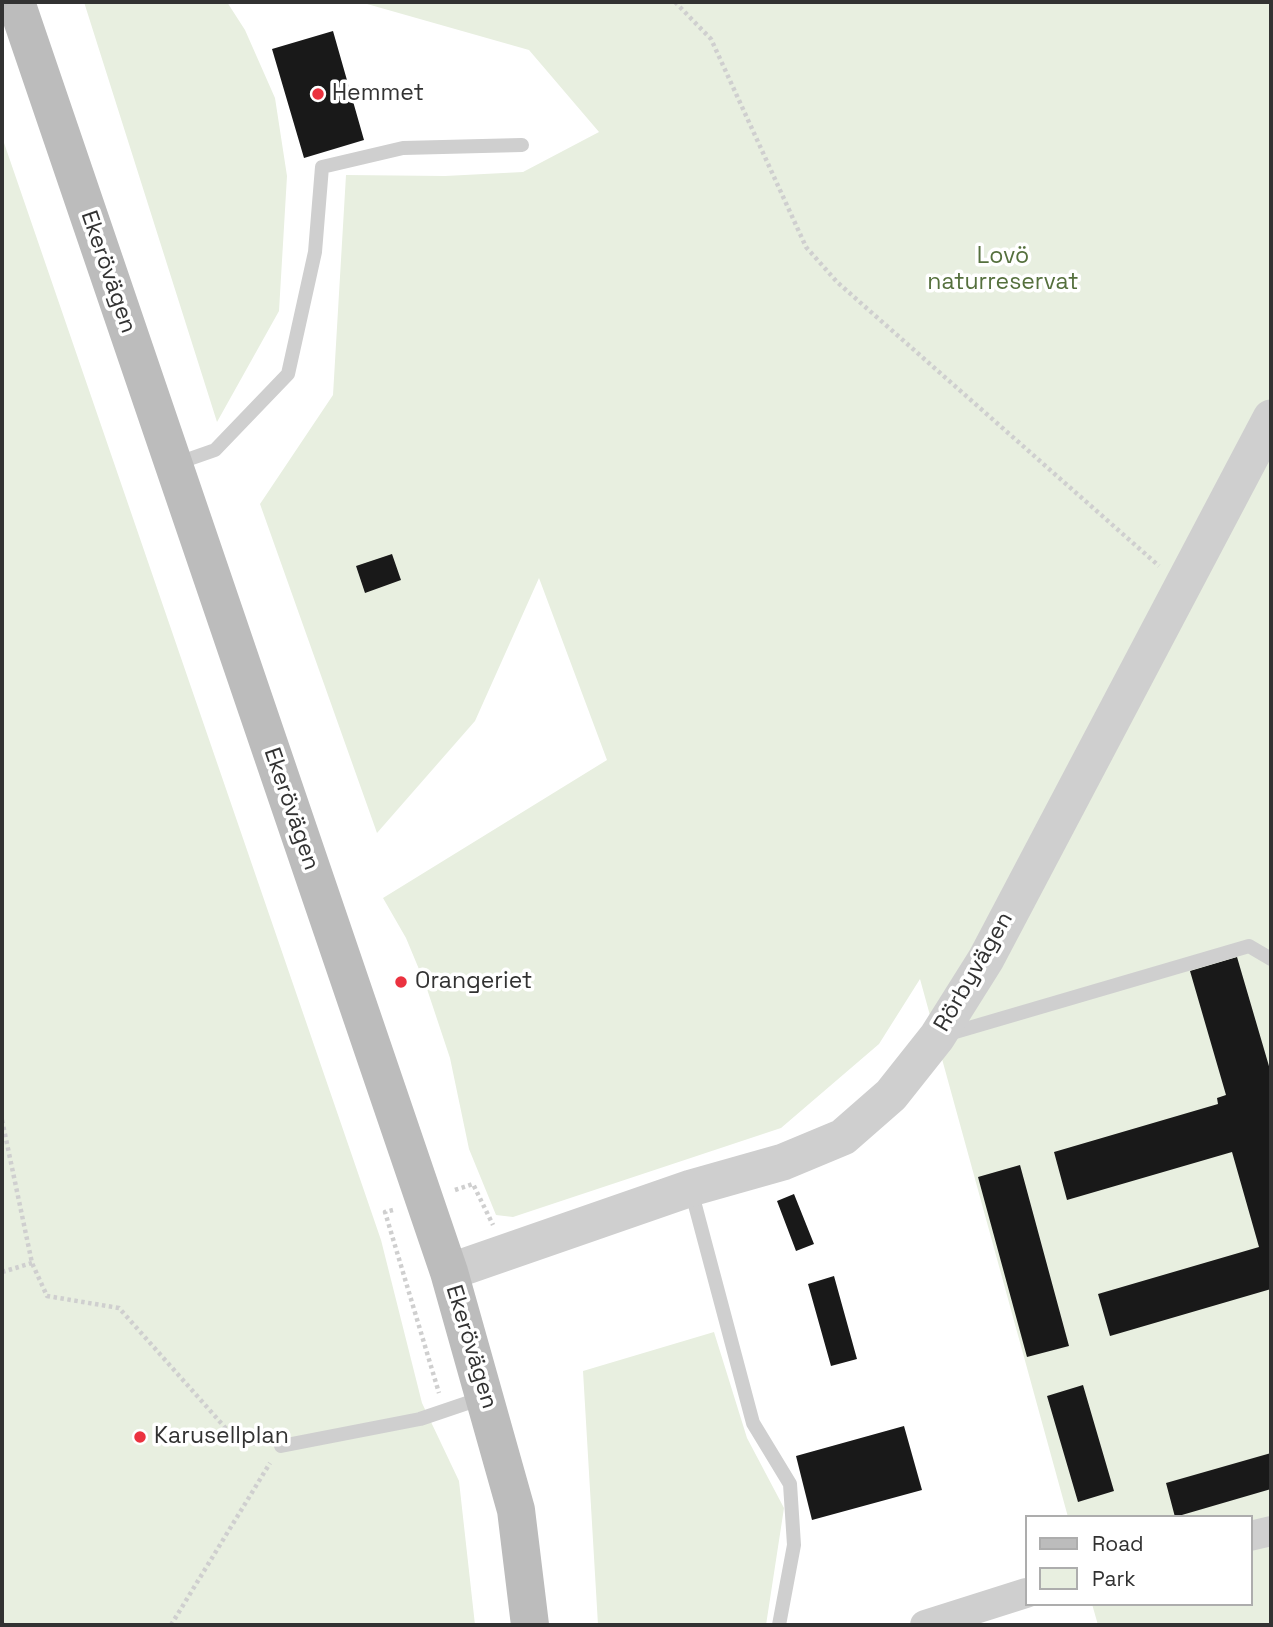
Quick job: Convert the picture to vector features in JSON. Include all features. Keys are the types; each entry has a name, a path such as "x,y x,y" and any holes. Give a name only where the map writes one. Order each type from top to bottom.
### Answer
{"main road":[{"name":"Ekerövägen","path":"16,2 449,1272 487,1397 516,1510 530,1625"}],"street":[{"name":"Rörbyvägen","path":"449,1272 691,1188 783,1162 843,1137 891,1095 937,1037 986,959 1180,585 1271,418"},
{"path":"1252,1536 1271,1531"},
{"path":"925,1625 1024,1593"}],"lane":[{"path":"174,465 215,450 288,374 315,252 322,167 403,148 522,145"},
{"path":"937,1037 1249,946 1271,959"},
{"path":"691,1188 753,1423 790,1484 794,1545 779,1625"},
{"path":"281,1446 420,1419 487,1397"}],"path":[{"path":"675,2 711,39 806,247 836,282 1180,585"},
{"path":"2,1120 32,1263 47,1296 119,1308 238,1442 281,1446 171,1625"},
{"path":"473,1184 503,1252"},
{"path":"385,1212 444,1411"},
{"path":"2,1272 32,1263"}],"green space":[{"path":"84,2 227,2 245,30 275,98 287,176 279,311 217,422"},
{"name":"Lovö naturreservat","path":"360,2 1271,2 1271,1625 1098,1625 1093,1606 1252,1606 1252,1515 1067,1515 920,979 879,1044 781,1128 513,1217 496,1215 469,1149 450,1058 426,986 406,938 383,898 607,760 539,578 475,721 377,833 260,504 333,395 346,175 445,176 523,172 599,132 529,50"},
{"path":"2,137 381,1240 422,1403 459,1481 475,1625 2,1625"},
{"path":"714,1332 747,1438 784,1508 766,1625 598,1625 583,1371"}],"building":[{"name":"Hemmet","path":"333,31 364,140 304,158 272,49"},
{"path":"392,554 401,580 365,593 356,566"},
{"path":"1237,957 1271,1073 1271,1289 1110,1336 1098,1294 1259,1247 1232,1152 1067,1200 1054,1152 1218,1104 1217,1098 1226,1095 1190,971"},
{"path":"1020,1165 1069,1346 1027,1357 978,1177"},
{"path":"794,1194 814,1244 796,1251 777,1201"},
{"path":"834,1276 857,1359 831,1366 808,1284"},
{"path":"1083,1385 1114,1491 1078,1502 1047,1396"},
{"path":"904,1426 922,1490 812,1520 796,1456"},
{"path":"1271,1453 1271,1489 1182,1515 1174,1515 1166,1483"}],"place":[{"name":"Hemmet","path":"318,94"},
{"name":"Orangeriet","path":"401,982"},
{"name":"Karusellplan","path":"140,1437"}]}
